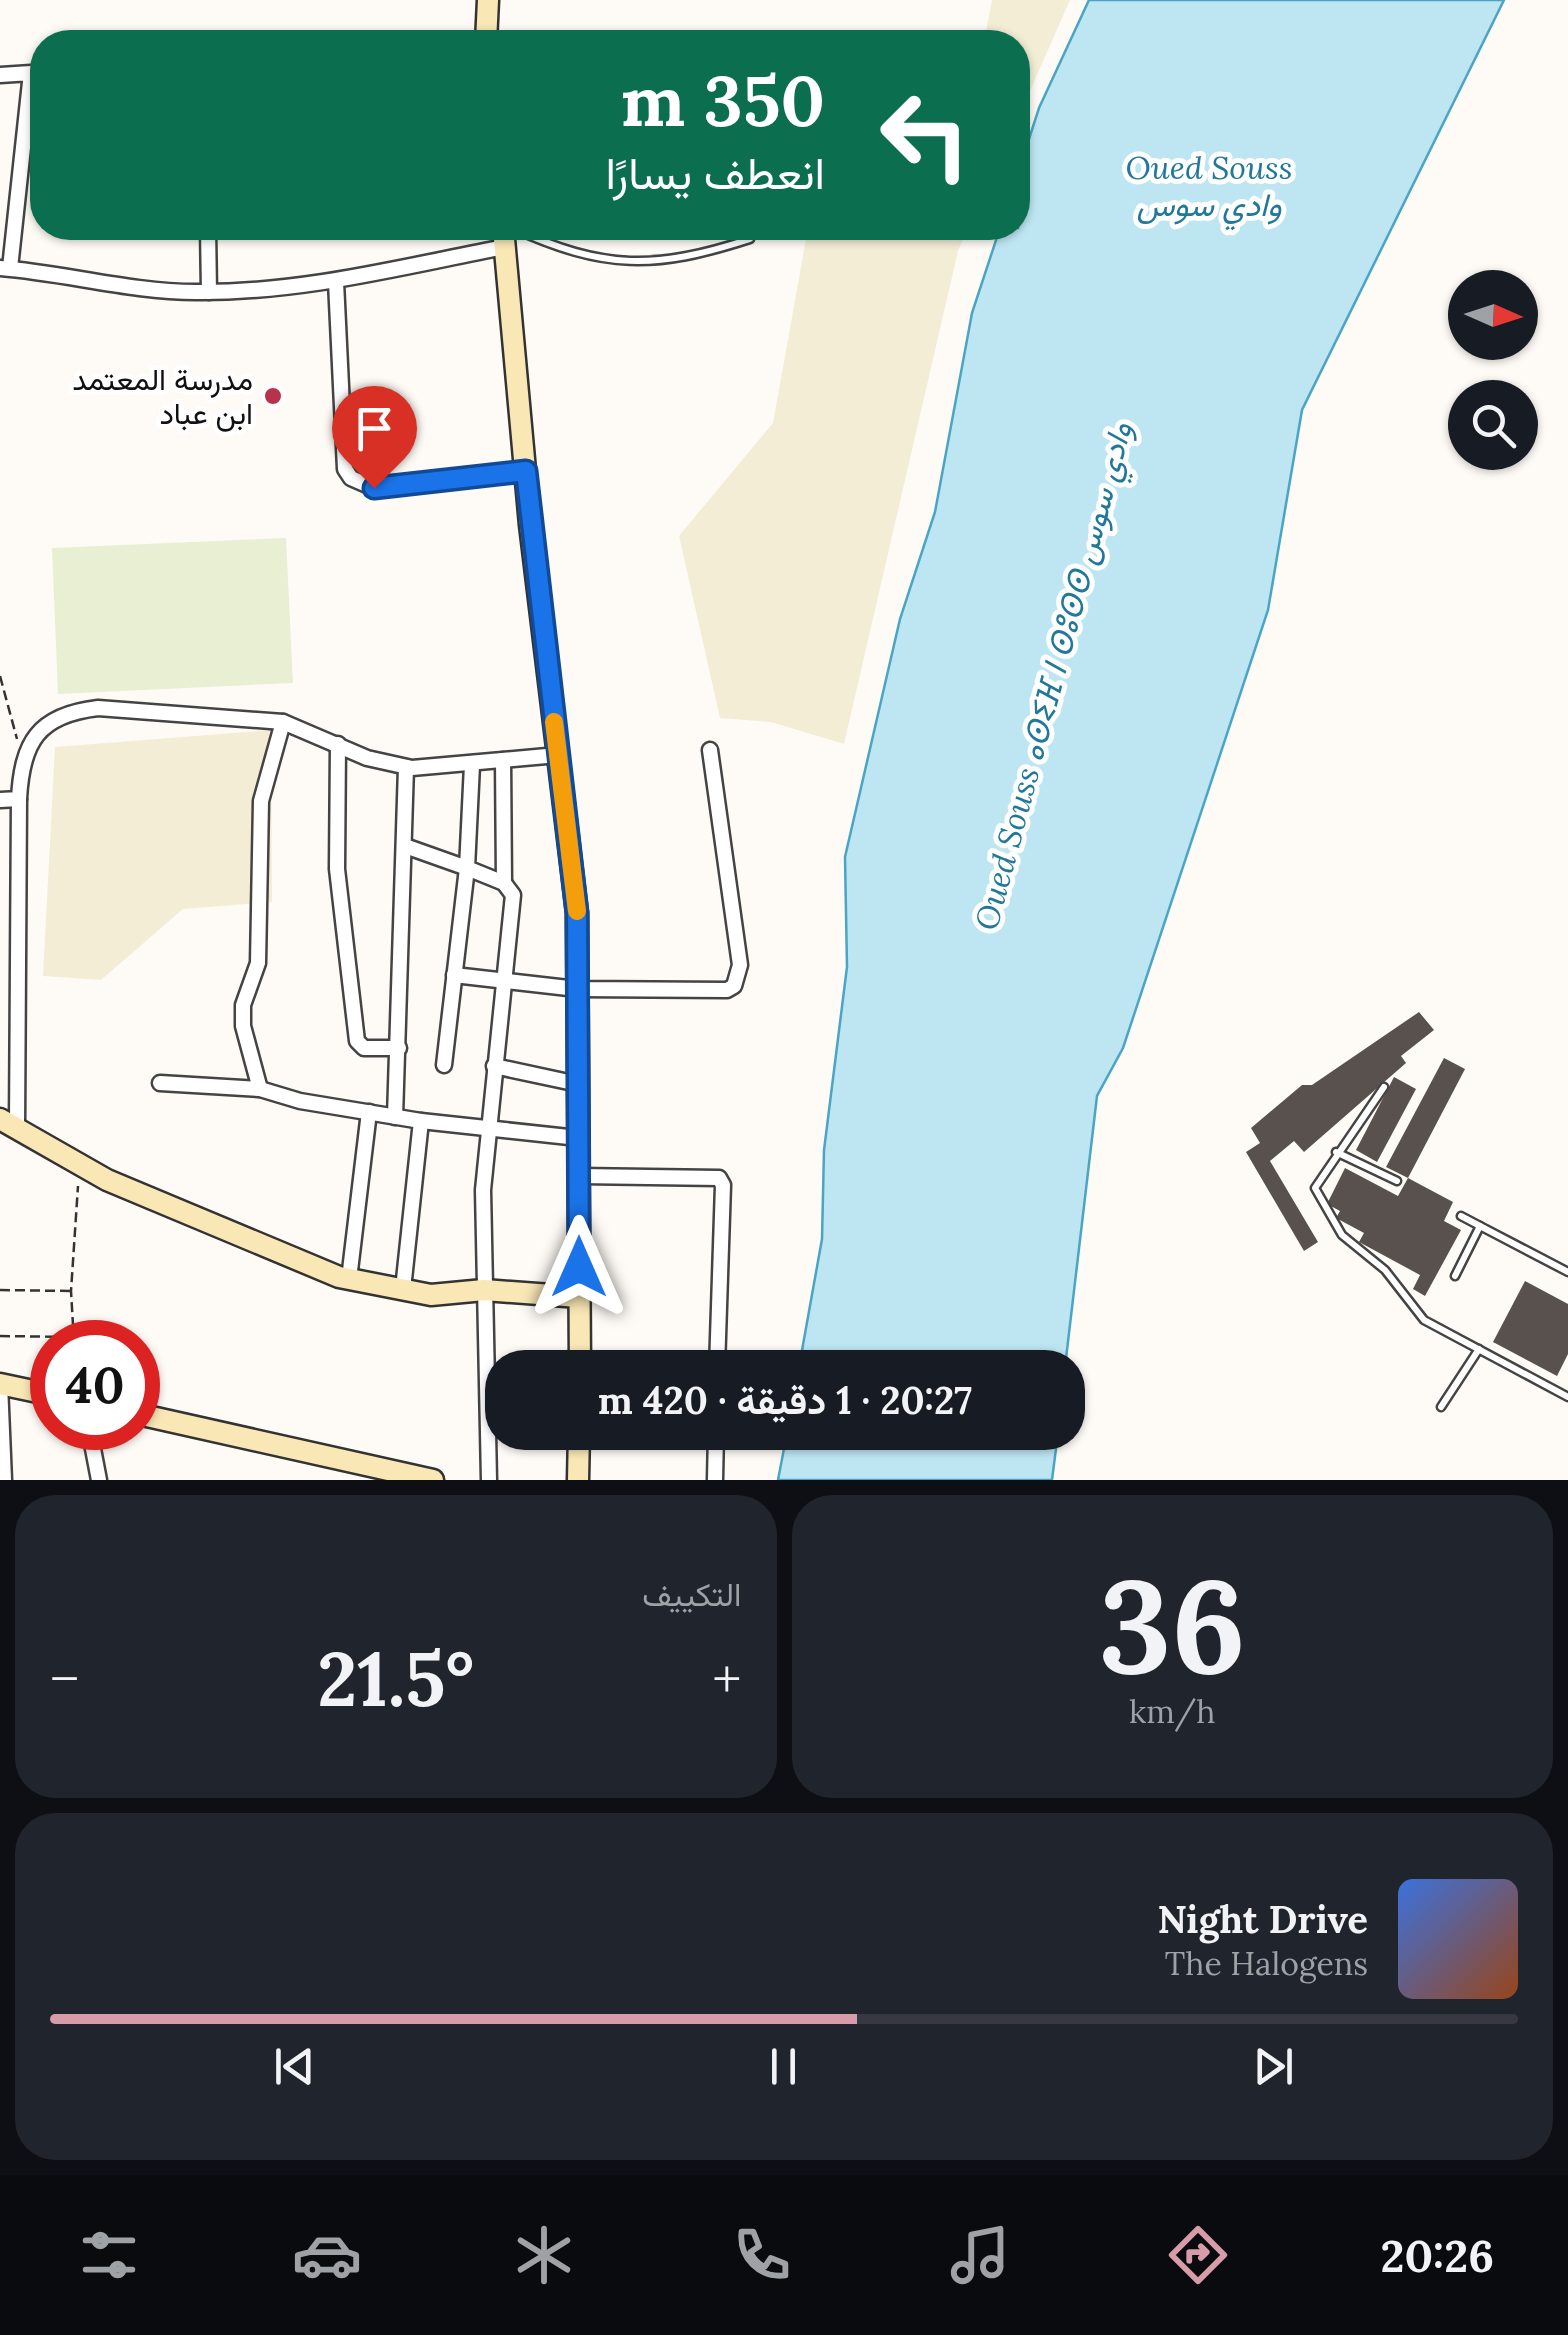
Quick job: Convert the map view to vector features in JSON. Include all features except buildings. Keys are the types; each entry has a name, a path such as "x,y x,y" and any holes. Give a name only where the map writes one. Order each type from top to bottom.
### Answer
{"street":[{"path":"487,30 488,0"},
{"path":"0,75 30,73"},
{"path":"30,116 5,268 209,292 336,282 485,240"},
{"path":"208,240 209,292"},
{"path":"507,240 526,471 577,913 580,1350"},
{"path":"336,282 345,469 351,478 374,488 526,471"},
{"path":"558,755 406,767 368,758 283,722 164,710 71,711 48,722 22,760 8,1124 80,1165 349,1279 432,1295 484,1290 579,1297"},
{"path":"260,1089 243,1026 243,1006 258,964 261,802 283,722"},
{"path":"338,744 337,870 357,1041 364,1048 400,1048"},
{"path":"454,974 577,989 726,990 740,976 710,750"},
{"path":"503,760 504,883"},
{"path":"444,1065 468,868 472,764"},
{"path":"395,1116 406,767"},
{"path":"0,800 20,799"},
{"path":"405,846 504,883 513,895 486,1128 484,1290 489,1480"},
{"path":"494,1066 578,1084"},
{"path":"160,1082 260,1089 300,1101 421,1122 578,1138"},
{"path":"349,1279 369,1112"},
{"path":"402,1289 421,1122"},
{"path":"578,1176 718,1178 724,1185 718,1350"},
{"path":"4,1480 0,1384 30,1390"},
{"path":"160,1419 433,1480"},
{"path":"93,1450 99,1480"},
{"path":"578,1480 579,1450"},
{"path":"715,1480 716,1450"}],"lane":[{"path":"526,240 570,253 658,263 746,240"},
{"path":"1384,1087 1315,1188 1342,1235 1385,1270 1424,1320 1568,1396"},
{"path":"1336,1152 1398,1181"},
{"path":"1461,1216 1568,1272"},
{"path":"1454,1276 1480,1226"},
{"path":"1441,1407 1479,1349"}],"path":[{"path":"0,676 22,760"},
{"path":"73,1320 80,1165"},
{"path":"0,1290 72,1292"},
{"path":"0,1336 30,1338"}],"shaded area":[{"path":"992,0 1070,0 1030,91 1030,30 986,30"},
{"path":"806,240 963,240 844,744 771,722 720,718 679,536 773,423"},
{"path":"271,730 272,902 183,909 101,980 43,976 55,747"}],"green space":[{"path":"286,538 293,683 58,694 52,548"}],"water":[{"name":"Oued Souss وادي سوس","path":"1089,0 1504,0 1302,410 1268,610 1123,1048 1097,1096 1067,1350 802,1350 822,1239 824,1150 847,967 845,857 900,619 935,512 972,313 996,240 1030,240 1030,136"},
{"path":"784,1450 1056,1450 1052,1480 778,1480"}],"slow traffic":[{"path":"554,722 577,911"}],"place":[{"name":"مدرسة المعتمد ابن عباد","path":"273,396"}],"route":[{"path":"374,488 526,471 577,913 579,1267"}],"water label":[{"name":"Oued Souss ⴰⵙⵉⴼ ⵏ ⵙⵓⵙⵙ وادي سوس","path":"1053,676"}]}
